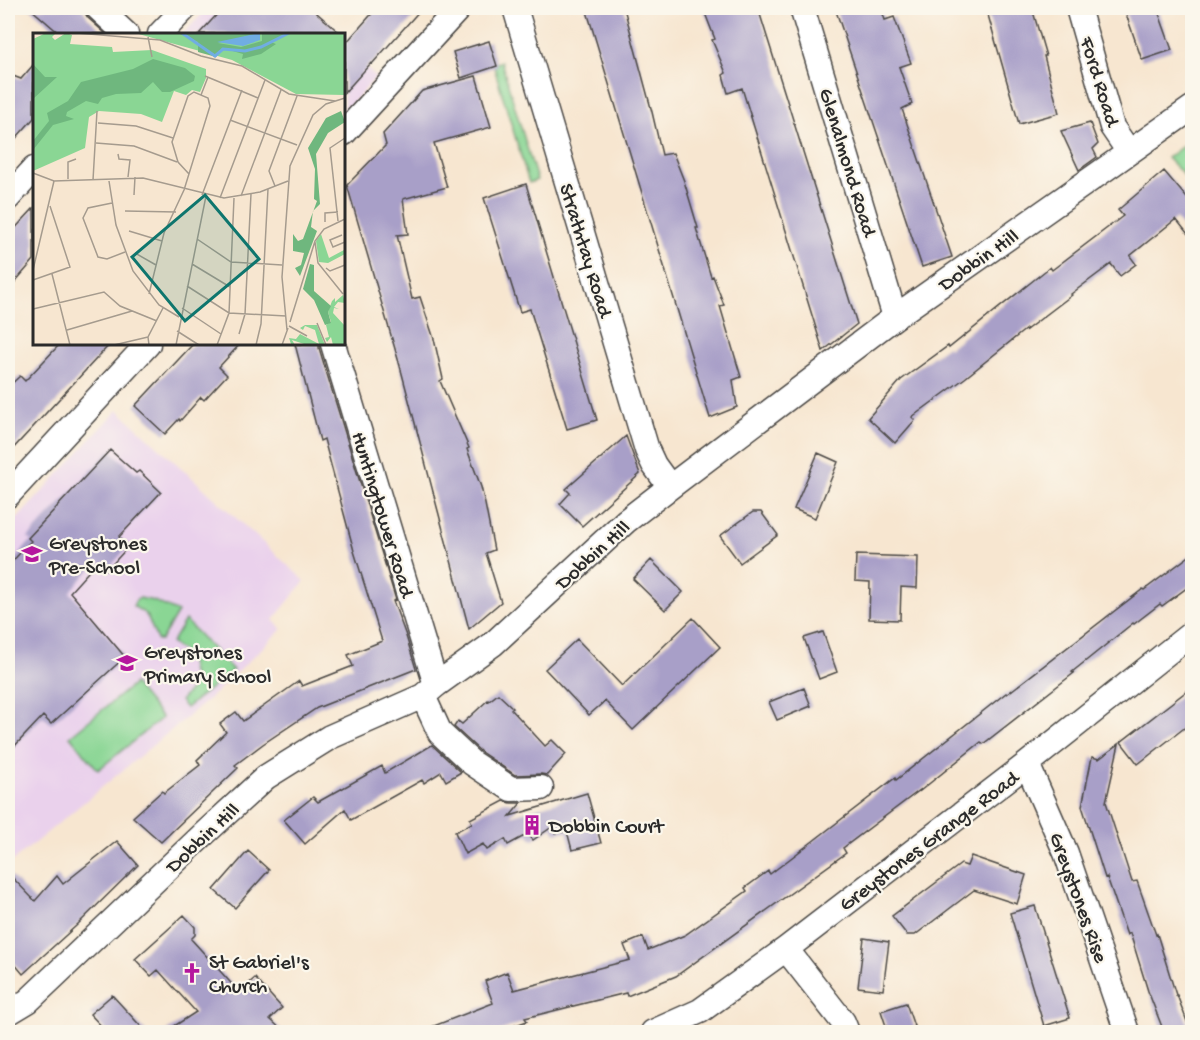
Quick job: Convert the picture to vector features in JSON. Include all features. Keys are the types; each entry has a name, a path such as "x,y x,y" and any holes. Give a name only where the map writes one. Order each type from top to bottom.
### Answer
{"street":[{"path":"98,8 125,33"},
{"path":"161,33 185,8"},
{"path":"345,132 459,8"},
{"name":"Strathtay Road","path":"514,8 647,450 670,488"},
{"name":"Glenalmond Road","path":"802,8 895,318"},
{"name":"Ford Road","path":"1078,8 1112,128 1129,152"},
{"name":"Dobbin Hill","path":"8,1013 28,1001 266,777 330,736 429,691 493,644 626,521 895,318 1192,108"},
{"path":"8,198 33,170"},
{"path":"8,495 147,345"},
{"name":"Huntingtower Road","path":"333,345 429,691"},
{"name":"Greystones Grange Road","path":"652,1032 700,1011 786,949 1027,764 1192,633"},
{"path":"429,691 440,733 472,763 511,789 541,788"},
{"name":"Greystones Rise","path":"1027,764 1066,854 1127,1032"},
{"path":"786,949 843,1022 847,1032"}],"shaded area":[{"path":"208,8 311,8 338,31 336,33 184,33"},
{"path":"345,49 376,77 345,112"},
{"name":"Greystones Primary School","path":"118,410 305,581 273,620 282,629 210,698 8,865 8,529"}],"green space":[{"path":"501,61 537,180 529,183 494,67"},
{"path":"1192,139 1192,183 1167,158"},
{"path":"140,598 154,601 178,612 161,640 157,640 144,613 133,606"},
{"path":"185,620 233,670 186,708 180,701 190,690 193,677 190,663 184,652 171,643"},
{"path":"134,684 162,718 98,770 70,736"}],"building":[{"path":"30,8 82,8 88,18 105,33 59,33"},
{"path":"223,8 311,8 340,33 200,33"},
{"path":"377,8 422,8 345,92 345,44"},
{"path":"586,8 624,8 662,155 673,153 684,181 711,277 713,276 724,305 720,306 741,377 733,380 737,407 710,418"},
{"path":"703,8 758,8 857,324 823,351 742,88 728,93 723,75 726,73 712,40 715,39"},
{"path":"835,8 881,8 885,20 894,17 911,63 899,67 912,104 902,109 952,257 922,267"},
{"path":"986,8 1032,8 1059,113 1019,124"},
{"path":"1147,8 1157,8 1172,50 1142,60 1126,14"},
{"path":"489,41 497,66 461,78 453,52"},
{"path":"33,65 33,119 8,147 8,74 21,79"},
{"path":"476,76 491,127 434,143 447,187 403,199 408,234 397,235 412,299 420,297 434,339 443,379 440,381 469,448 467,449 481,487 494,550 486,553 501,602 469,629 400,366 347,185 386,145 383,134 422,91"},
{"path":"1090,123 1098,144 1093,149 1097,157 1079,170 1061,131"},
{"path":"1164,171 1192,204 1192,239 1176,219 1130,256 1136,264 1120,276 1111,264 912,417 915,420 895,443 868,418 901,380 948,346 949,348 1050,267 1052,270 1123,216 1118,210"},
{"path":"526,184 597,420 567,429 530,309 520,312 484,198"},
{"path":"33,209 33,261 8,290 8,236"},
{"path":"59,345 109,345 8,454 8,387 20,376 25,381"},
{"path":"192,345 239,345 219,367 227,375 204,400 201,397 165,434 135,406"},
{"path":"295,345 319,345 396,600 393,601 416,669 317,708 263,744 235,765 238,768 161,842 133,817 162,791 164,793 200,765 197,760 226,732 220,724 236,712 243,721 299,681 302,686 353,666 348,655 382,641 354,551 324,439 320,441"},
{"path":"626,436 640,474 582,526 560,504 570,493 566,489"},
{"path":"110,450 136,473 139,471 161,492 119,537 129,546 107,570 98,561 70,592 125,657 51,724 43,716 8,753 8,566 31,541 28,538"},
{"path":"818,453 838,462 815,518 794,509"},
{"path":"753,512 761,512 778,535 740,563 720,536"},
{"path":"1192,554 1192,584 1162,606 1160,604 1133,623 1072,672 1074,673 983,744 981,742 843,848 846,853 676,976 627,996 626,993 525,1018 527,1021 497,1032 421,1032 493,1003 485,981 507,972 514,990 630,960 624,945 643,937 648,950 685,935 747,891 745,888 768,871 770,874 895,778 896,780 1006,693"},
{"path":"856,555 918,557 917,588 901,587 900,620 869,619 870,582 855,581"},
{"path":"651,560 683,592 665,610 633,579"},
{"path":"693,618 720,647 633,730 605,701 589,715 545,669 577,639 622,686"},
{"path":"823,632 837,672 819,679 804,638"},
{"path":"1192,687 1192,722 1138,764 1121,742"},
{"path":"804,688 811,706 777,720 769,702"},
{"path":"498,694 545,746 552,740 566,754 547,775 515,775 481,752 454,727 458,721 462,724"},
{"path":"1119,744 1106,802 1132,882 1137,881 1191,1032 1164,1032 1148,991 1130,933 1127,935 1107,877 1105,878 1082,806 1092,757 1099,759"},
{"path":"432,745 461,772 446,781 441,772 424,783 422,780 351,820 345,809 305,844 284,820 313,797 318,802 382,766 385,773"},
{"name":"Dobbin Court","path":"587,793 601,843 572,850 567,831 556,833 552,827 533,840 528,834 508,845 505,839 487,850 483,844 465,854 455,832 472,823 470,819 504,801 521,803 510,816"},
{"path":"117,841 138,865 23,974 8,956 8,873 35,901 57,876 63,884"},
{"path":"248,851 269,870 235,908 214,890"},
{"path":"971,856 1026,875 1017,904 974,890 915,935 907,935 892,916 961,864 967,866"},
{"path":"1035,906 1070,1018 1044,1026 1010,913"},
{"name":"St Gabriel's Church","path":"184,915 195,927 195,935 191,939 239,992 255,978 282,1008 270,1019 284,1032 165,1032 196,1012 158,970 151,976 135,959"},
{"path":"864,938 889,942 883,990 858,987"},
{"path":"112,995 146,1032 107,1032 90,1014"},
{"path":"906,1003 916,1032 888,1032 881,1011"}],"place":[{"name":"Greystones Pre-School","path":"32,554"},
{"name":"Greystones Primary School","path":"127,663"},
{"name":"Dobbin Court","path":"532,825"},
{"name":"St Gabriel's Church","path":"192,973"}]}
